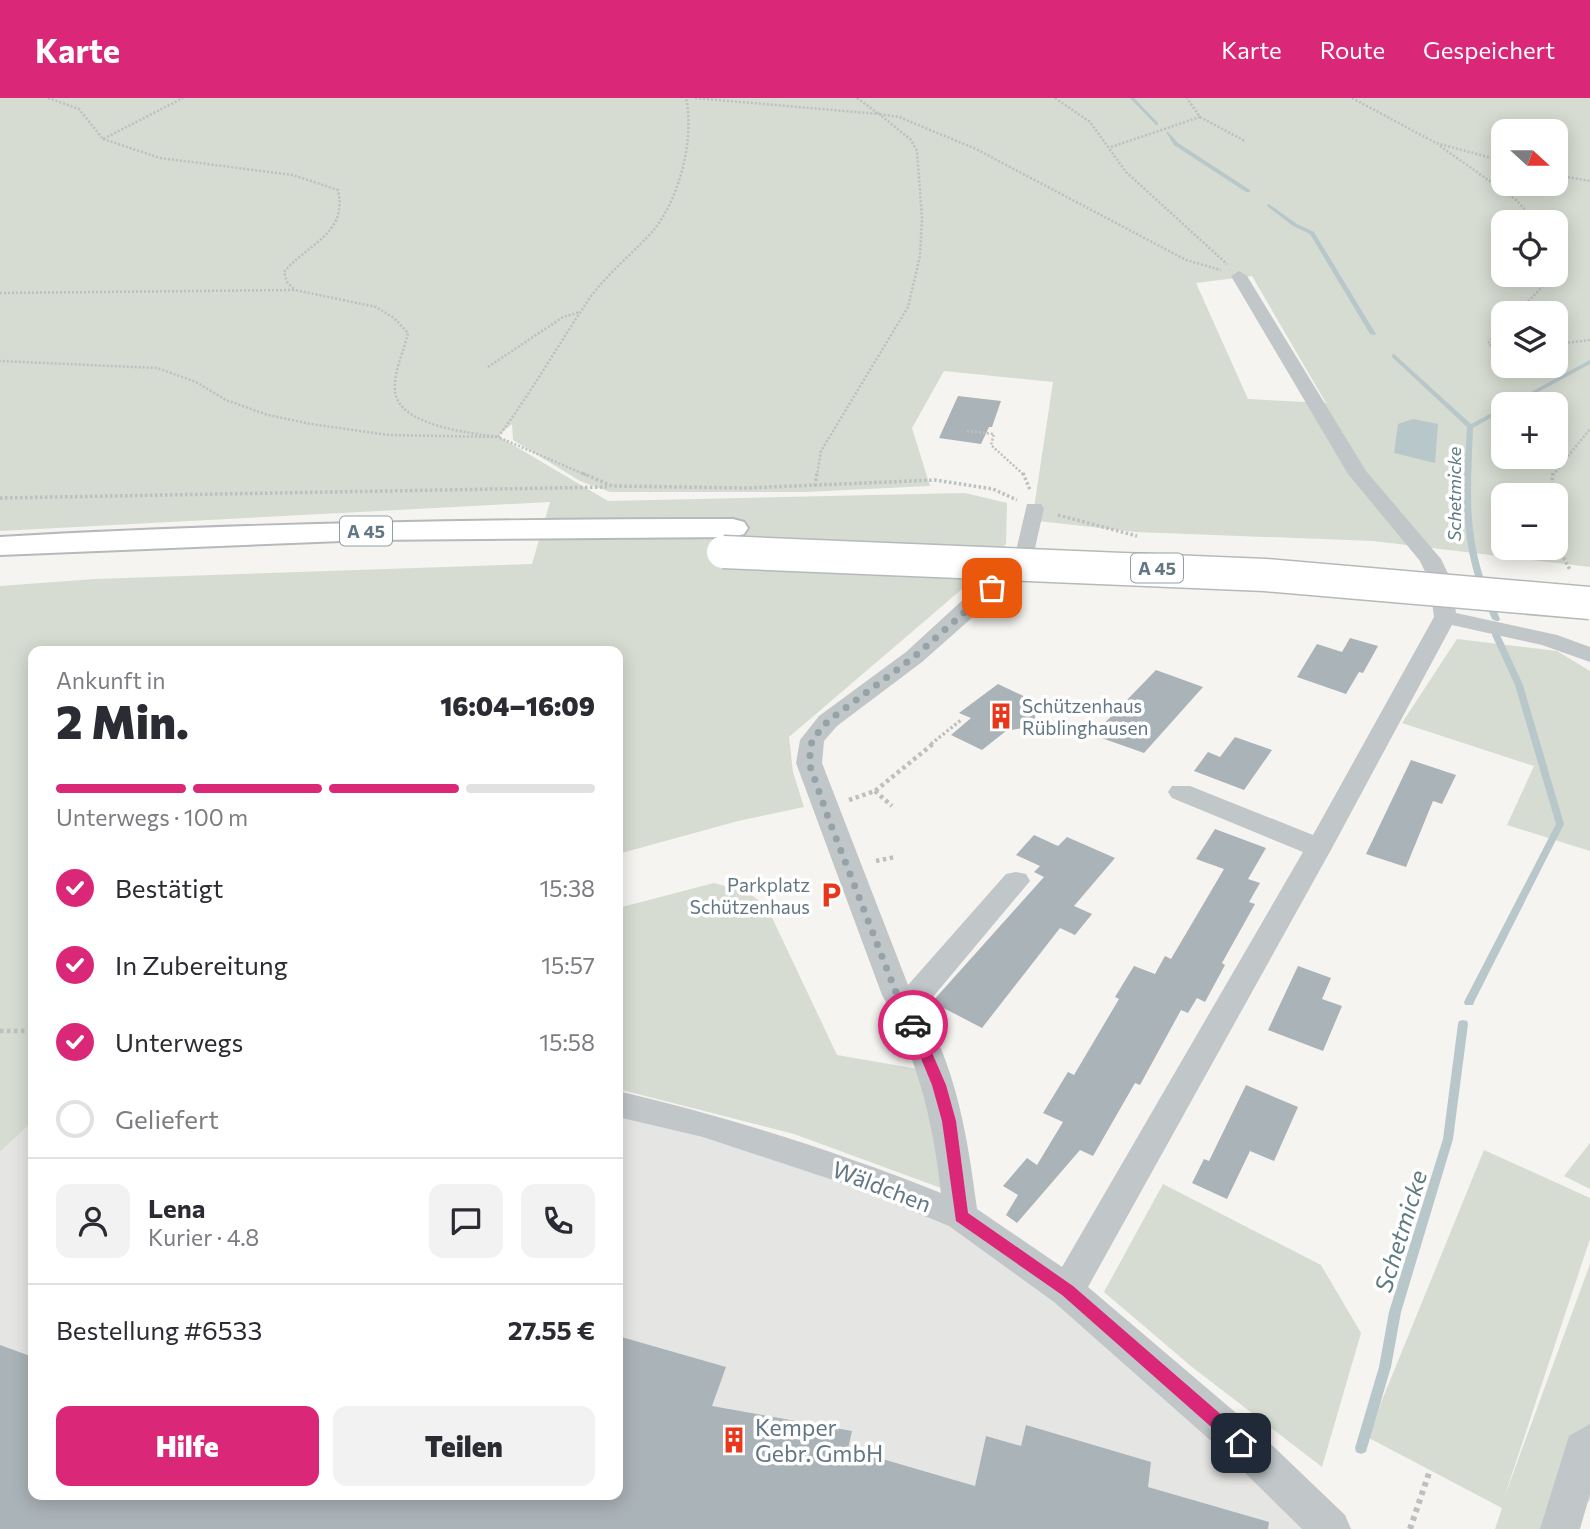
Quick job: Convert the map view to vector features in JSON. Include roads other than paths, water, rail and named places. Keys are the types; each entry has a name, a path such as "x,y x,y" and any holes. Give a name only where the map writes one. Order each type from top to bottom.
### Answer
{"highway":[{"name":"A 45","path":"0,546 142,537 452,528 728,540 1132,566 1507,594 1590,603"},
{"name":"A 45","path":"0,569 280,555 534,551 728,540 1053,537"},
{"name":"A 45","path":"1136,541 1498,569 1590,579"}],"street":[{"path":"1068,1291 1319,848 1446,617 1440,580 1430,559 1358,474 1237,273"},
{"path":"961,1216 949,1121 939,1085 906,1008 897,995 809,763 812,740 828,721 914,657 1026,553 1034,508"},
{"path":"1446,617 1549,640 1590,655"},
{"path":"1181,792 1319,848"},
{"path":"906,1008 1017,881"},
{"name":"Wäldchen","path":"623,1105 703,1125 865,1177 961,1216 1068,1291 1241,1443 1331,1529"},
{"path":"1560,1529 1583,1449 1590,1442"}],"waterway":[{"name":"Schetmicke","path":"1132,98 1157,124"},
{"name":"Schetmicke","path":"1167,133 1176,144 1248,191"},
{"name":"Schetmicke","path":"1269,205 1295,225 1312,233 1373,334"},
{"name":"Schetmicke","path":"1394,356 1470,427"},
{"path":"1534,392 1590,362"},
{"path":"1470,427 1491,416"},
{"name":"Schetmicke","path":"1470,427 1468,528 1483,588"},
{"name":"Schetmicke","path":"1488,600 1496,619"},
{"name":"Schetmicke","path":"1469,1002 1560,824 1519,685 1496,635"},
{"name":"Schetmicke","path":"1361,1448 1385,1367 1395,1312 1448,1139 1463,1024"}],"place":[{"name":"Schützenhaus Rüblinghausen","path":"1001,716"},
{"name":"Parkplatz Schützenhaus","path":"831,895"},
{"name":"Kemper Gebr. GmbH","path":"734,1440"}]}
